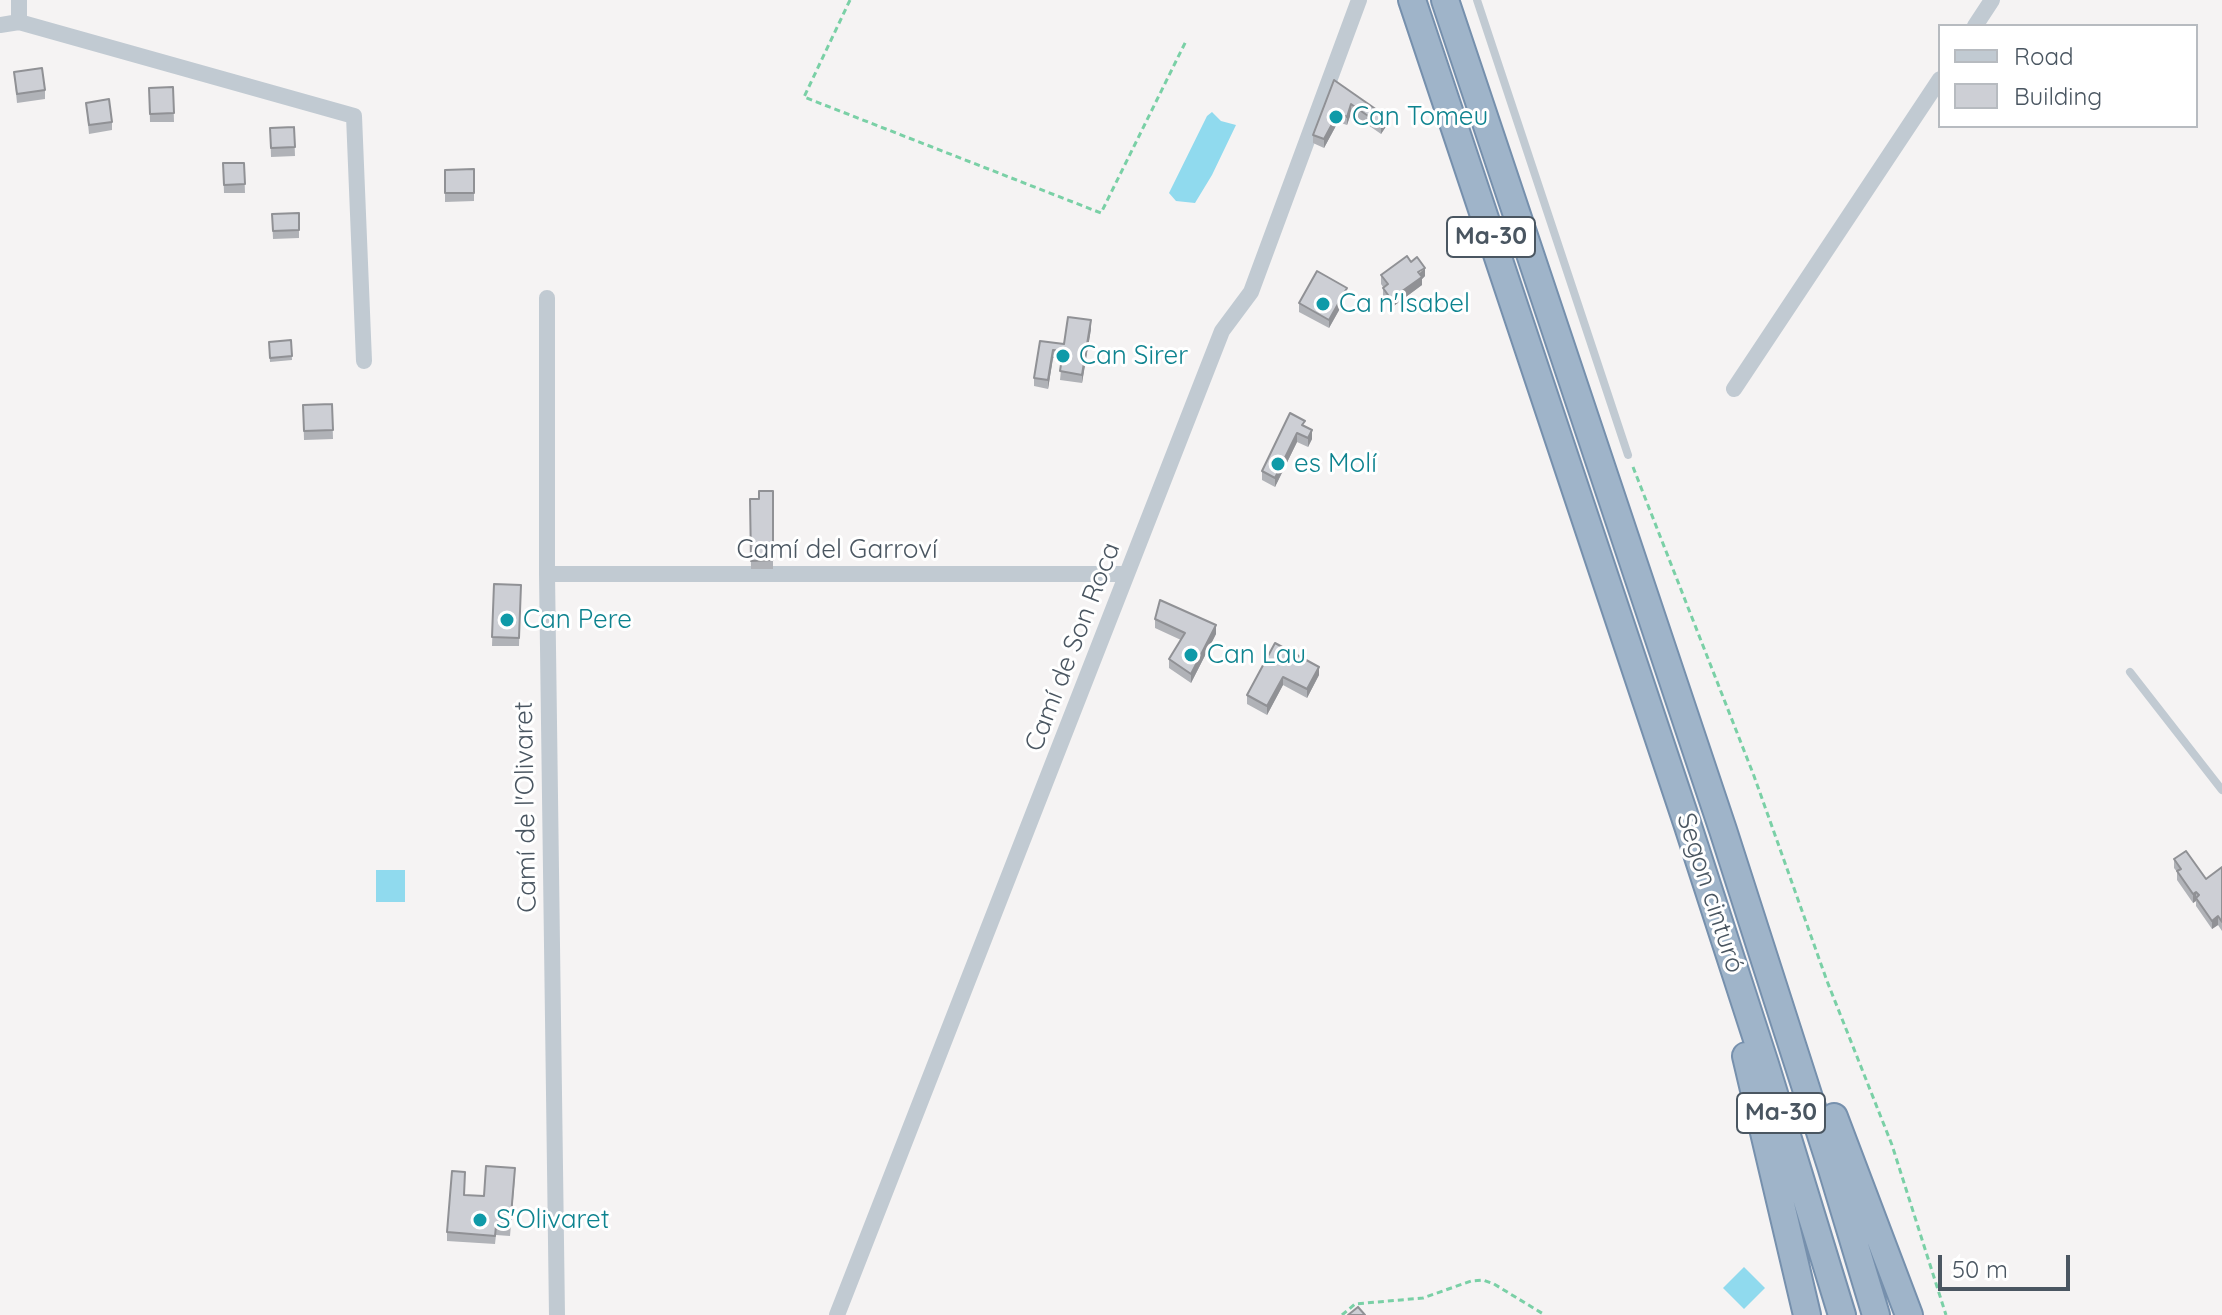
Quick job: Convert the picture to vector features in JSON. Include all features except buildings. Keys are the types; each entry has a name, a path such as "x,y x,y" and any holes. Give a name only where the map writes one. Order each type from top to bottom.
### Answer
{"highway":[{"name":"Segon cinturó","path":"1412,0 1716,912 1842,1315"},
{"name":"Ma-30","path":"1445,0 1753,923 1876,1315"},
{"path":"1716,912 1724,983 1749,1068 1807,1315"},
{"path":"1753,923 1783,971 1839,1134 1909,1315"}],"street":[{"path":"19,0 19,22"},
{"name":"Camí de Son Roca","path":"837,1315 1222,331 1251,292 1359,0"},
{"path":"1976,24 1992,0"},
{"path":"0,25 19,22 354,116 364,361"},
{"path":"1734,389 1938,82"},
{"name":"Camí de l'Olivaret","path":"547,298 547,574 557,1315"},
{"name":"Camí del Garroví","path":"547,574 1127,574"}],"lane":[{"path":"1477,0 1628,455"},
{"path":"2130,672 2222,790"}],"path":[{"path":"850,0 804,97 1101,213 1186,41"},
{"path":"1628,455 1754,776 1827,981 1892,1145 1946,1315"},
{"path":"1342,1315 1355,1304 1423,1298 1471,1281 1483,1280 1545,1315"}],"water":[{"path":"1212,112 1221,121 1236,125 1195,203 1176,201 1169,193 1207,116"},
{"path":"376,870 405,870 405,902 376,902"},
{"path":"1744,1267 1765,1288 1744,1309 1723,1288"}],"place":[{"name":"Can Tomeu","path":"1336,117"},
{"name":"Ca n'Isabel","path":"1323,304"},
{"name":"Can Sirer","path":"1063,356"},
{"name":"es Molí","path":"1278,464"},
{"name":"Can Pere","path":"507,620"},
{"name":"Can Lau","path":"1191,655"},
{"name":"S'Olivaret","path":"480,1220"}]}
